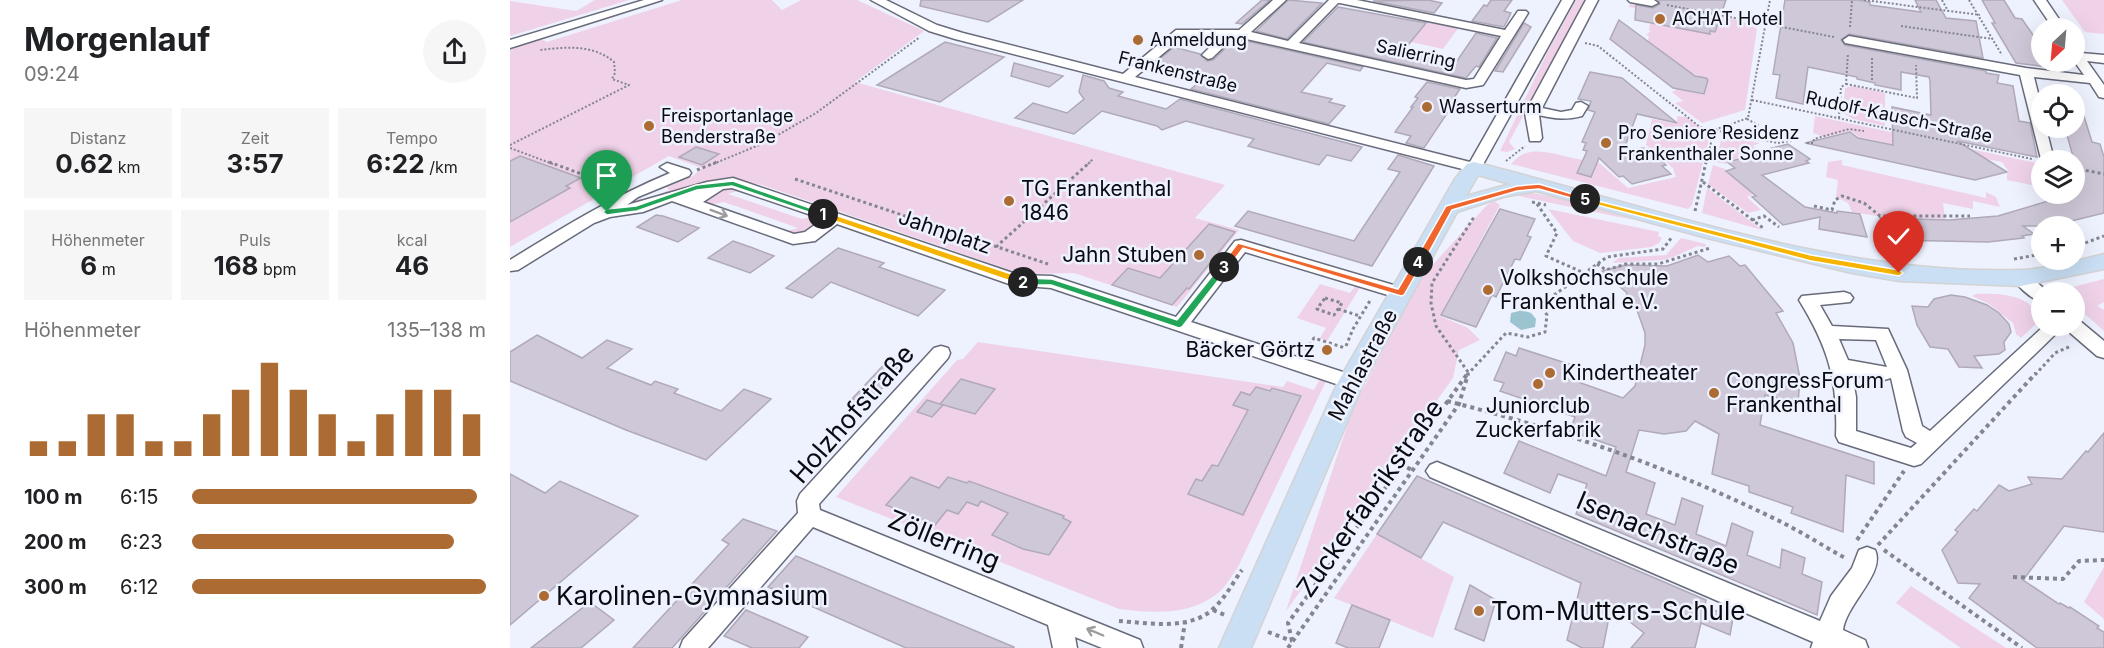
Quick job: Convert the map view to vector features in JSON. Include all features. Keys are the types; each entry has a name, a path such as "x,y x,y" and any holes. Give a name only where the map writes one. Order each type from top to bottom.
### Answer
{"main road":[{"path":"1474,168 1538,195"},
{"name":"Mahlastraße","path":"1235,648 1351,382 1474,168"},
{"path":"1449,208 1500,191 1538,195 1800,255 1899,273 2021,278 2084,267 2104,261"}],"street":[{"path":"510,44 656,0"},
{"name":"Frankenstraße","path":"877,0 933,28 1474,168"},
{"path":"1208,55 1280,0"},
{"path":"1290,45 1335,0"},
{"name":"Salierring","path":"1340,0 1508,34"},
{"name":"Mahlastraße","path":"1474,168 1568,0"},
{"path":"1535,138 1532,113 1592,0"},
{"path":"1634,0 1657,2"},
{"path":"2040,0 2052,18"},
{"name":"Salierring","path":"1125,79 1180,33 1237,34 1466,84 1478,82 1522,13"},
{"path":"1850,40 2025,72 2094,80"},
{"path":"2085,56 2104,59"},
{"path":"2085,67 2104,94"},
{"path":"2025,72 2044,150"},
{"path":"1534,110 1561,116 1577,113 1581,106"},
{"path":"667,167 684,173"},
{"name":"Jahnplatz","path":"512,266 588,220 607,212 633,194 684,173"},
{"name":"Jahnplatz","path":"607,212 637,209 696,188 733,183 1018,282 1052,282 1351,382"},
{"path":"691,203 720,184"},
{"path":"672,196 792,239 809,237 835,218"},
{"path":"1179,325 1241,245 1401,293"},
{"path":"2021,278 2031,287"},
{"path":"1844,298 1808,300 1828,332 1842,366 1846,393 1846,436 1914,458 2044,336"},
{"path":"1828,332 1882,334 1896,360 1913,431 1931,441"},
{"path":"2085,336 2104,351"},
{"name":"Holzhofstraße","path":"692,648 809,516 808,501 941,353"},
{"path":"1842,366 1884,373"},
{"name":"Isenachstraße","path":"1437,471 1827,643 1856,648"},
{"name":"Zöllerring","path":"809,516 1131,648"},
{"path":"1827,643 1833,616 1864,571 1872,551"},
{"path":"1058,617 1065,648"}],"path":[{"path":"1746,118 1752,100 1770,0"},
{"path":"1846,84 1852,0"},
{"path":"1864,0 1980,15"},
{"path":"1942,0 1948,11"},
{"path":"1969,0 2011,69"},
{"path":"1657,2 1850,40"},
{"path":"1901,26 1993,39"},
{"path":"684,173 705,169 764,142 816,113 933,28"},
{"path":"1571,40 1598,46 1700,127 1778,143 1800,139"},
{"path":"1872,44 1872,80"},
{"path":"510,147 629,84 612,79 615,73 614,62 598,51 566,48 532,51"},
{"path":"1839,118 1841,87 1846,84 1917,98 1915,52"},
{"name":"Rudolf-Kausch-Straße","path":"1752,100 2031,158"},
{"path":"1714,130 1746,118 1758,124 1757,139"},
{"path":"1807,143 1813,143 1814,139 1849,129 1864,131"},
{"path":"1695,211 1714,130"},
{"path":"1514,168 1504,163 1535,138"},
{"path":"510,147 606,183 616,184 631,180"},
{"path":"996,247 1093,159"},
{"path":"2085,170 2104,174"},
{"path":"795,179 1048,264"},
{"path":"1703,182 1766,230"},
{"path":"1538,195 1557,233 1546,256 1584,273"},
{"path":"1815,206 1832,210 1836,200 1842,196 1864,203 1880,216 1970,216"},
{"path":"1468,372 1436,326 1431,303 1432,283 1477,212"},
{"path":"1752,220 1764,216 1779,227"},
{"path":"1292,641 1288,623 1468,372 1506,333 1528,337 1545,332 1547,315 1540,305 1607,257 1663,249 1674,235"},
{"path":"2085,243 2104,236"},
{"path":"1597,264 1606,270 1626,264 1658,264 1709,249"},
{"path":"2008,260 2031,256"},
{"path":"1325,298 1342,303 1338,309 1334,315 1317,309 1325,298"},
{"path":"1315,302 1322,304"},
{"path":"1338,309 1360,316"},
{"path":"1310,353 1305,351 1314,338 1346,348"},
{"path":"2022,648 1872,551 2055,353 2089,339"},
{"name":"Zuckerfabrikstraße","path":"1288,648 1459,404 1468,372"},
{"path":"1447,401 1558,431 1658,467 1760,510 1846,558 1914,458"},
{"path":"2013,576 2063,579 2079,561 2104,560"},
{"path":"1181,648 1185,622 1213,610"}],"shaded area":[{"path":"595,0 629,0 510,36 510,1 576,11"},
{"path":"682,0 772,0 782,10 801,0 857,0 924,31 855,82 1225,185 1195,218 1239,230 1177,307 1074,273 1022,274 762,185 735,180 628,205 639,196 644,201 669,190 665,185 693,176 702,168 669,156 510,247 510,50 541,39 547,42"},
{"path":"1576,0 1586,0 1509,142 1515,149 1507,152 1500,151 1548,51"},
{"path":"2062,0 2104,0 2104,34 2085,32 2085,18 2075,18"},
{"path":"1630,4 1714,15 1738,20 1757,29 1745,110 1702,123 1675,103 1683,101 1672,92 1680,88 1703,95 1708,80 1682,67 1648,41 1649,36 1646,35 1651,31 1649,30 1650,23 1709,34 1710,31 1715,32 1713,22 1629,7"},
{"path":"1428,21 1459,27 1443,49 1411,42"},
{"path":"1852,86 1885,93 1885,126 1853,119 1843,113 1845,88"},
{"path":"1677,116 1686,117 1710,135 1692,205 1688,209 1511,164 1518,157 1535,152 1597,161 1628,188 1676,177 1673,168 1646,145 1652,119 1677,124"},
{"path":"1815,116 2031,162 2031,185 2007,180 2009,172 2002,162 1966,155 1957,158 1859,137 1851,131 1824,137 1813,133"},
{"path":"1722,136 1760,143 1753,146 1761,153 1726,161 1726,164 1716,162"},
{"path":"1842,160 1842,165 1986,198 1986,192 1996,197 2000,207 1973,201 1973,209 1943,203 1945,219 1883,217 1852,212 1848,203 1836,197 1838,180 1826,177 1828,162"},
{"path":"1713,165 1725,169 1753,194 1747,197 1761,210 1748,213 1708,184"},
{"path":"728,187 743,189 728,194 802,219 818,216 822,221 801,235 784,232 798,228 724,202 708,205 704,202 704,199"},
{"path":"1707,188 1762,230 1702,213"},
{"path":"1527,192 1564,199 1633,220 1509,194"},
{"path":"1494,201 1500,205 1440,316 1468,328 1480,340 1459,350 1453,378 1286,611 1353,408 1420,279 1486,206"},
{"path":"1548,209 1659,232 1658,236 1662,238 1659,243 1651,247 1600,253 1573,241"},
{"path":"1681,238 1706,244 1705,247 1698,246 1662,260 1612,263 1619,258 1666,255"},
{"path":"2104,279 2104,302 2097,306 2104,310 2104,331 2085,314 2085,284"},
{"path":"1320,284 1350,293 1356,285 1361,286 1327,341 1320,338 1326,328 1297,318"},
{"path":"1994,294 2023,300 2031,306 2031,329 2021,338 2016,334 2013,323 1989,304 1972,296"},
{"path":"978,342 1283,387 1287,381 1314,390 1320,379 1326,381 1238,567 1224,588 1207,600 1183,609 1157,612 1119,609 836,497 957,360 963,359"},
{"path":"1377,534 1454,577 1433,638 1334,598"},
{"path":"2104,567 2104,619 2084,602"},
{"path":"1911,586 2006,648 1961,648 1896,603"}],"water":[{"path":"1523,310 1531,313 1536,319 1535,327 1521,330 1510,322 1511,313"}],"building":[{"path":"921,0 1023,0 988,22 920,6"},
{"path":"1262,0 1270,0 1242,24 1236,23"},
{"path":"1288,0 1322,3 1287,39 1256,31"},
{"path":"1428,0 1442,3 1434,13 1373,1"},
{"path":"1491,0 1512,0 1504,11 1511,13 1504,27 1472,21 1484,5 1487,6"},
{"path":"1658,0 1726,0 1715,32 1710,31 1710,34 1635,20 1636,5 1653,8 1660,4"},
{"path":"1785,0 1858,0 1870,2 1870,5 1921,12 1915,0 1936,0 1946,18 1976,21 1983,58 1849,34 1841,40 1845,45 1999,75 1997,83 2013,86 2019,121 2030,123 2031,138 2033,138 2036,150 2031,150 2031,156 1957,141 2007,172 1975,180 1805,143 1850,132 1858,138 1893,145 1892,107 1931,115 1929,77 1901,72 1901,90 1875,85 1875,83 1857,79 1857,77 1808,67 1803,104 1776,98 1780,75 1773,74"},
{"path":"1982,0 2004,0 2015,18 2022,19 2031,32 2031,65 2016,63 1992,23 1995,23"},
{"path":"1338,7 1426,23 1404,50 1457,61 1476,33 1497,38 1479,67 1476,66 1466,78 1303,42"},
{"path":"1619,20 1695,76 1706,78 1708,80 1704,94 1673,88 1610,39"},
{"path":"1524,23 1531,27 1503,72 1495,71"},
{"path":"1235,39 1363,67 1360,71 1327,63 1301,92 1332,99 1329,102 1345,106 1329,124 1191,89 1198,83 1166,75 1176,66 1157,61 1174,47 1200,54 1207,61 1213,60"},
{"path":"945,42 1004,57 940,102 877,85"},
{"path":"1014,63 1063,76 1049,87 1011,76"},
{"path":"1590,72 1622,78 1677,123 1637,114 1623,152 1649,149 1666,165 1662,166 1671,174 1632,184 1623,176 1619,177 1599,158 1591,177 1577,173 1587,151 1583,150 1586,143 1582,142 1595,112 1588,110 1591,101 1578,99"},
{"path":"1083,75 1104,81 1109,88 1123,92 1118,96 1166,109 1180,99 1362,147 1351,161 1327,155 1319,165 1248,146 1254,139 1186,121 1162,130 1157,126 1102,111 1074,134 1015,118 1033,103 1067,113 1084,99 1079,92"},
{"path":"1427,82 1460,89 1451,102 1454,103 1424,148 1406,143 1411,136 1395,132 1413,107 1411,107 1418,98 1415,97"},
{"path":"2085,120 2092,142 2100,144 2104,157 2104,213 2085,218 2031,216 2031,226 2023,226 2031,232 2031,234 2022,236 2024,238 1988,242 1893,240 1880,218 1949,220 1998,216 2038,204 2085,204 2085,150 2071,150 2068,138 2085,138"},
{"path":"1788,144 1810,159 1806,161 1809,163 1762,175 1805,207 1837,213 1837,211 1860,214 1867,237 1819,229 1820,217 1783,225 1752,197 1756,196 1726,171 1735,168 1727,162"},
{"path":"696,147 719,154 702,165 679,157"},
{"path":"1398,155 1434,166 1372,266 1235,226 1248,211 1354,241 1400,172 1388,169"},
{"path":"520,156 581,178 566,186 570,188 510,222 510,161"},
{"path":"1500,209 1535,219 1527,236 1531,237 1520,260 1515,259 1496,297 1492,295 1476,327 1441,315"},
{"path":"656,215 699,228 678,242 637,227"},
{"path":"1209,224 1235,232 1189,289 1187,288 1172,305 1112,285 1128,268 1160,278"},
{"path":"733,241 774,256 750,273 708,258"},
{"path":"838,248 884,263 879,267 945,290 918,316 831,282 812,298 786,288"},
{"name":"CongressForum Frankenthal","path":"1698,255 1708,262 1729,256 1740,266 1745,265 1783,311 1776,313 1793,343 1800,378 1798,404 1765,395 1760,425 1874,462 1874,484 1846,475 1843,532 1791,513 1793,507 1749,492 1749,486 1712,474 1719,434 1695,421 1686,431 1664,434 1639,430 1626,472 1655,483 1646,514 1675,525 1682,498 1703,506 1696,534 1726,546 1732,523 1753,532 1747,555 1780,568 1782,549 1805,558 1802,574 1822,582 1817,615 1576,514 1587,484 1558,474 1550,493 1504,473 1519,441 1606,476 1616,447 1570,431 1575,417 1500,391 1504,383 1494,380 1506,352 1516,356 1519,348 1572,365 1567,378 1623,398 1635,386 1645,345 1645,333 1637,310 1625,304 1627,293 1602,271 1625,265 1667,266"},
{"path":"1951,295 1965,297 1987,305 2009,324 2011,332 2004,342 2005,350 1999,354 1974,356 1982,368 1959,367 1948,349 1930,347 1917,325 1912,306 1928,307 1934,299"},
{"path":"537,335 582,358 607,340 632,349 607,368 651,385 655,381 678,389 674,393 721,411 744,389 771,399 706,460 626,430 510,381 510,352"},
{"path":"892,356 902,366 868,404 852,399"},
{"path":"961,379 995,389 975,414 940,404"},
{"path":"1256,387 1270,391 1272,388 1301,396 1243,515 1188,494 1196,479 1202,481 1212,465 1218,466 1248,410 1233,405 1241,392 1250,395"},
{"path":"927,400 943,405 932,417 917,412"},
{"path":"2104,433 2104,532 2064,526 2023,580 2059,604 2070,607 2099,626 2097,628 2104,632 2104,648 2037,648 1969,598 1980,584 1958,583 1942,550 1958,532 1955,530 1974,509 1977,511 1999,485 2009,491 2032,484 2028,477 2062,479"},
{"path":"510,474 545,493 560,481 638,516 510,625"},
{"path":"1417,476 1706,600 1705,606 1733,618 1730,635 1701,623 1695,648 1631,648 1644,633 1611,607 1603,648 1582,648 1567,640 1581,583 1443,522 1421,558 1377,534"},
{"path":"911,477 939,488 948,477 967,483 969,481 1064,516 1063,518 1071,522 1049,555 1023,549 992,535 1008,513 981,501 978,506 967,502 958,514 947,510 935,525 886,505"},
{"path":"743,519 777,531 672,648 633,648 729,544 722,540"},
{"path":"796,556 1014,648 906,648 768,587"},
{"path":"1470,585 1496,600 1484,641 1455,629"},
{"path":"590,602 614,620 581,648 531,648"},
{"path":"1352,605 1390,620 1379,648 1348,648 1336,643"},
{"path":"746,610 808,637 799,648 752,648 724,636"}],"place":[{"name":"ACHAT Hotel","path":"1660,19"},
{"name":"Anmeldung","path":"1138,40"},
{"name":"Wasserturm","path":"1427,107"},
{"name":"Freisportanlage Benderstraße","path":"649,126"},
{"name":"Pro Seniore Residenz Frankenthaler Sonne","path":"1606,143"},
{"name":"TG Frankenthal 1846","path":"1009,201"},
{"name":"Jahn Stuben","path":"1199,255"},
{"name":"Volkshochschule Frankenthal e.V.","path":"1488,290"},
{"name":"Bäcker Görtz","path":"1327,350"},
{"name":"Kindertheater","path":"1550,373"},
{"name":"Juniorclub Zuckerfabrik","path":"1538,384"},
{"name":"CongressForum Frankenthal","path":"1714,393"},
{"name":"Karolinen-Gymnasium","path":"544,596"},
{"name":"Tom-Mutters-Schule","path":"1479,611"}],"route":[{"path":"607,212 637,209 680,192 733,183 1018,282 1052,282 1179,325 1241,245 1401,293 1449,208 1500,191 1517,188 1539,187 1811,258 1899,273"}]}
